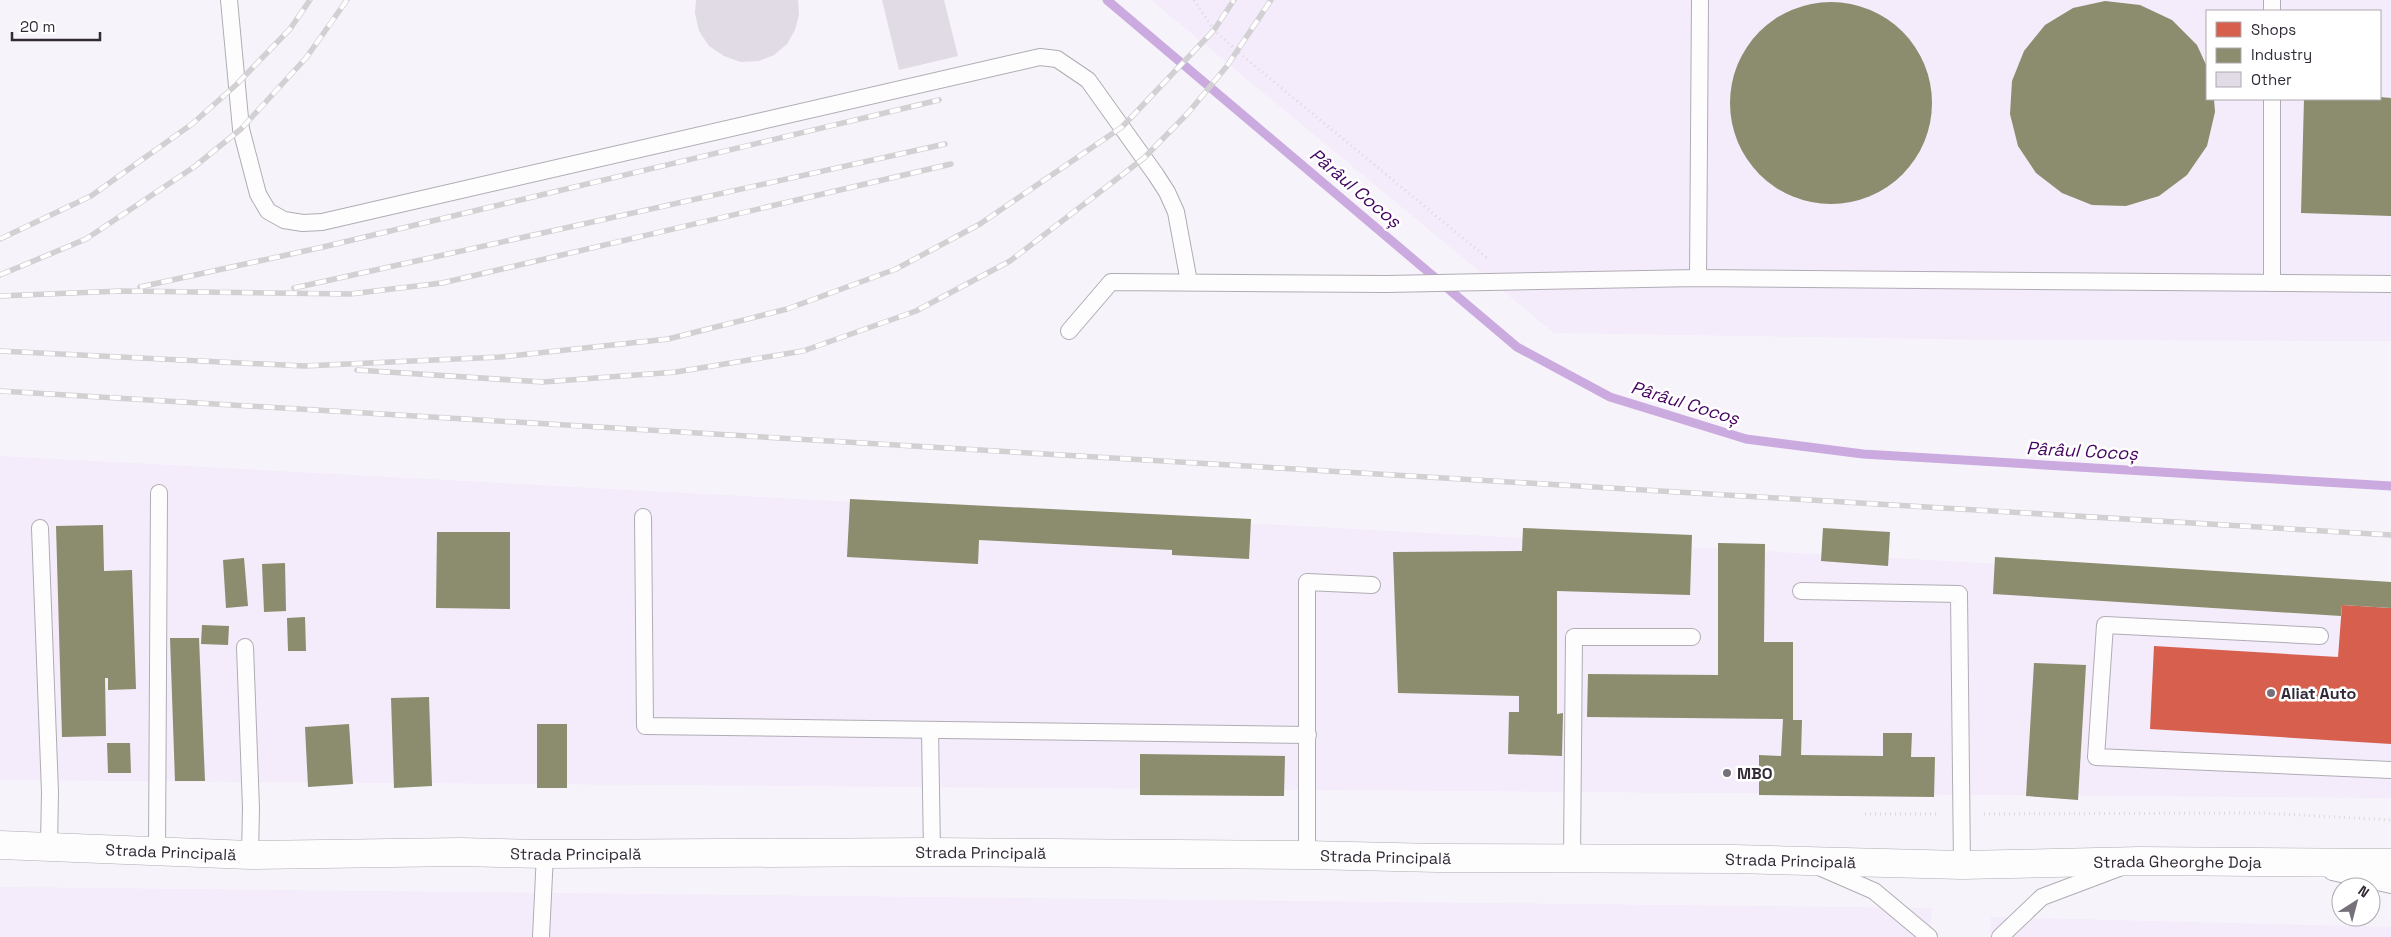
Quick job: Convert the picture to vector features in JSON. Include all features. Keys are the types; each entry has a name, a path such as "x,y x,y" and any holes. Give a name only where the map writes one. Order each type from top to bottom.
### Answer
{"main road":[{"name":"Strada Principală","path":"0,845 49,845 250,855 460,852 545,854 932,852 1438,858 1572,857 1803,860 1962,865"},
{"name":"Strada Gheorghe Doja","path":"1962,865 2140,861 2391,864"}],"lane":[{"path":"229,0 241,129 258,194 268,210 284,220 303,223 322,222 1040,57 1057,59 1088,80 1156,174 1176,212 1189,282"},
{"path":"1698,278 1700,0"},
{"path":"2272,100 2272,283"},
{"path":"1068,331 1111,282 1386,284 1698,278 2391,284"},
{"path":"157,851 159,493"},
{"path":"643,517 645,726 1308,735"},
{"path":"40,528 50,792 49,845"},
{"path":"1307,855 1307,582 1372,585"},
{"path":"1802,591 1959,594 1962,865"},
{"path":"2320,636 2105,625 2096,757 2391,770"},
{"path":"1572,857 1574,637 1692,637"},
{"path":"245,647 251,808 250,855"},
{"path":"930,730 932,852"},
{"path":"541,937 545,854"},
{"path":"1803,860 1874,891 1930,937"},
{"path":"2000,937 2042,897 2140,861"},
{"path":"2293,863 2391,885"}],"path":[{"path":"1194,0 1214,30 1238,52 1486,258 1496,258"},
{"path":"1865,814 2261,813 2391,820"}],"shaded area":[{"path":"1151,0 2391,0 2391,341 1999,340 1554,333"},
{"path":"0,456 2391,585 2391,798 0,780"},
{"path":"0,887 1932,908 1930,937 0,937"},
{"path":"1991,917 2391,927 2391,937 1990,937"}],"building: Shops":[{"name":"Aliat Auto","path":"2342,605 2391,608 2391,744 2150,729 2154,646 2338,657"}],"building: Industry":[{"path":"2105,1 2140,5 2172,20 2197,45 2206,65 2206,100 2214,100 2215,112 2207,146 2187,175 2159,196 2126,206 2092,205 2062,193 2036,173 2018,146 2010,114 2012,81 2024,51 2045,25 2073,8"},
{"path":"1821,2 1841,2 1870,9 1903,31 1925,64 1932,93 1932,113 1925,142 1903,175 1870,197 1841,204 1821,204 1792,197 1759,175 1737,142 1730,113 1730,93 1737,64 1759,31 1792,9"},
{"path":"2381,97 2391,98 2391,216 2301,213 2304,100 2381,100"},
{"path":"850,499 1251,519 1249,559 1172,555 1172,550 979,540 978,564 847,557"},
{"path":"103,525 104,571 132,570 136,689 108,690 108,678 105,678 106,736 62,737 56,526"},
{"path":"1523,528 1692,535 1690,595 1557,591 1557,714 1563,713 1562,756 1508,754 1509,712 1519,712 1519,696 1398,693 1393,552 1522,551"},
{"path":"1823,528 1890,532 1888,566 1821,561"},
{"path":"437,532 510,532 510,609 436,608"},
{"path":"1718,543 1765,544 1764,642 1793,642 1793,720 1802,720 1801,755 1883,756 1883,733 1912,733 1911,757 1935,757 1934,797 1759,795 1759,755 1781,756 1783,719 1587,717 1588,674 1718,675"},
{"path":"1995,557 2391,582 2391,608 2342,605 2341,616 1993,594"},
{"path":"244,558 248,606 226,608 223,560"},
{"path":"285,563 286,611 264,612 262,564"},
{"path":"305,617 306,651 288,651 287,618"},
{"path":"202,625 229,626 228,645 201,644"},
{"path":"170,638 199,638 205,781 175,781"},
{"path":"2034,663 2086,665 2078,800 2026,796"},
{"path":"429,697 432,786 394,788 391,698"},
{"path":"349,724 353,784 308,787 305,727"},
{"path":"537,724 567,724 567,788 537,788"},
{"path":"107,743 130,743 131,773 108,773"},
{"path":"1140,754 1285,756 1284,796 1140,795"}],"building: Other":[{"path":"696,0 798,0 799,15 795,30 787,44 774,55 759,61 741,62 724,56 709,46 699,31 695,13"},
{"path":"882,0 944,0 958,56 899,70"}],"waterway":[{"name":"Pârâul Cocoș","path":"1107,0 1517,347 1610,397 1746,439 1863,454 2391,486"}],"railway":[{"path":"0,239 91,196 192,124 236,85 290,29 310,0"},
{"path":"0,275 86,239 194,167 241,129 306,58 347,0"},
{"path":"0,351 304,366 500,357 668,339 787,309 896,269 980,224 1122,127 1214,30 1234,0"},
{"path":"357,370 543,382 676,372 803,351 916,311 1010,261 1144,158 1188,113 1227,66 1271,0"},
{"path":"140,287 323,247 939,100"},
{"path":"294,288 945,144"},
{"path":"0,296 121,291 350,294 442,283 951,164"},
{"path":"0,391 2391,535"}],"place":[{"name":"Aliat Auto","path":"2271,693"},
{"name":"MBO","path":"1727,773"}]}
